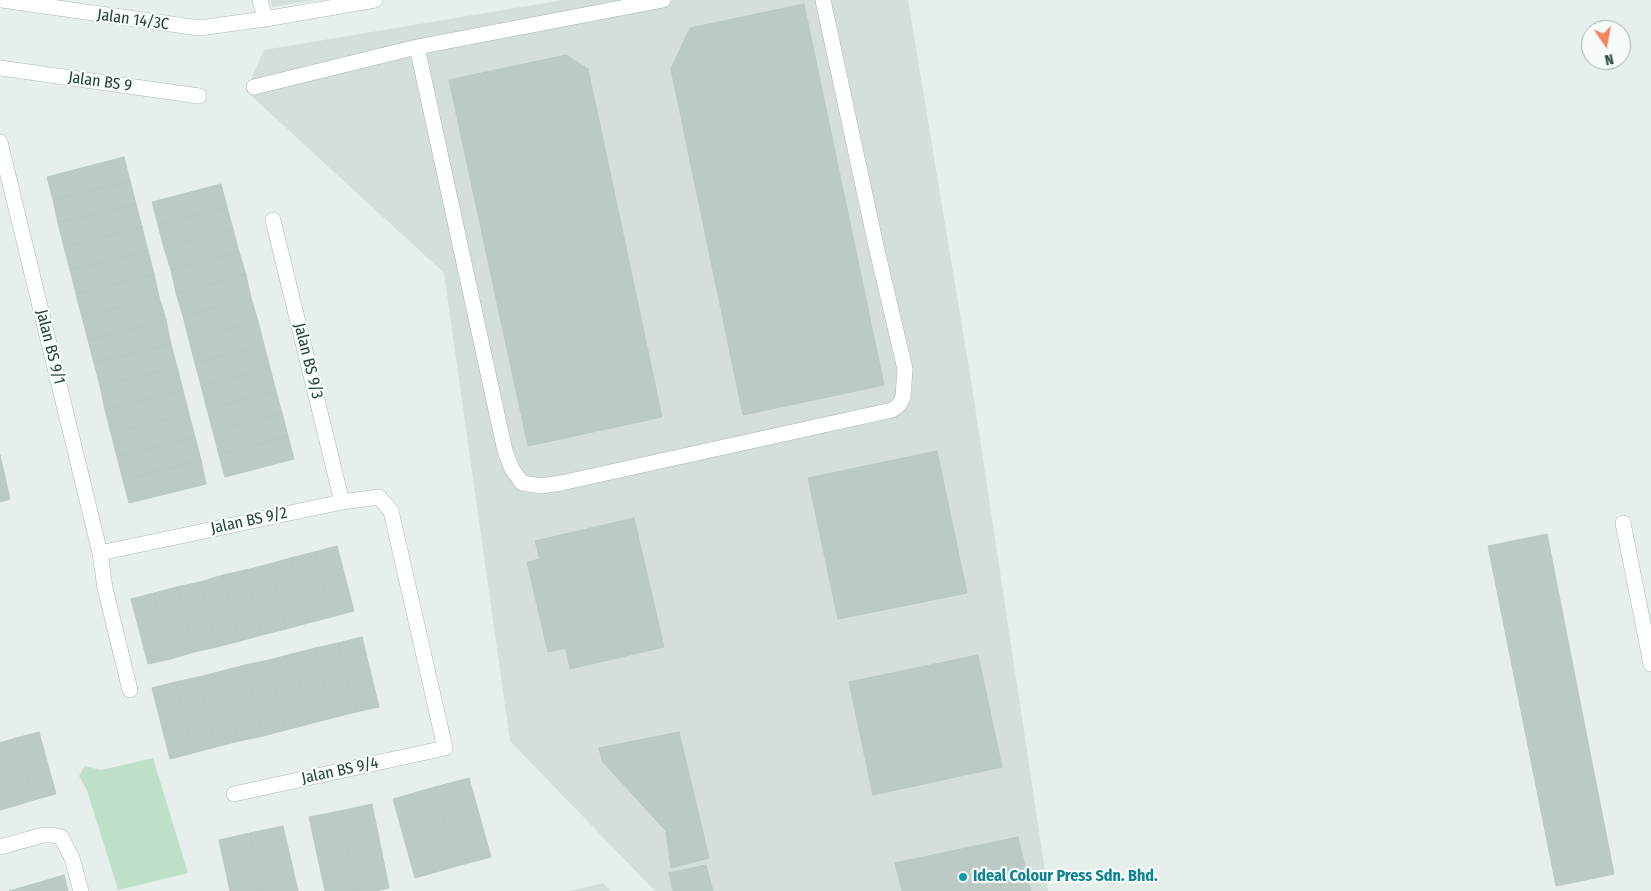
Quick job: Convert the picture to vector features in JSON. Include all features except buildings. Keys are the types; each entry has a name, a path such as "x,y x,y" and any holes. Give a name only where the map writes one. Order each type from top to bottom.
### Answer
{"street":[{"name":"Jalan 14/3C","path":"2,0 199,28 376,0"},
{"path":"260,0 265,19"},
{"path":"254,87 417,47 663,0"},
{"path":"417,47 505,451 512,469 522,483 541,486 892,410 899,405 903,397 905,369 876,246 824,0"},
{"name":"Jalan BS 9","path":"0,68 199,96"},
{"name":"Jalan BS 9/1","path":"0,142 100,553 105,588 130,690"},
{"name":"Jalan BS 9/3","path":"274,220 342,502"},
{"name":"Jalan BS 9/2","path":"100,553 342,502 379,497 391,511 445,748"},
{"path":"1623,523 1651,664"},
{"name":"Jalan BS 9/4","path":"234,794 445,748"},
{"path":"0,847 43,835 52,834 61,837 72,858 81,891"}],"shaded area":[{"path":"270,0 316,0 272,7"},
{"path":"563,0 908,0 974,399 1048,891 655,891 510,741 444,273 246,91 264,50"},
{"path":"603,883 611,891 569,891"}],"green space":[{"path":"153,758 188,873 118,890 87,790 79,776 85,766 101,770"}],"place":[{"name":"Ideal Colour Press Sdn. Bhd.","path":"963,877"}]}
